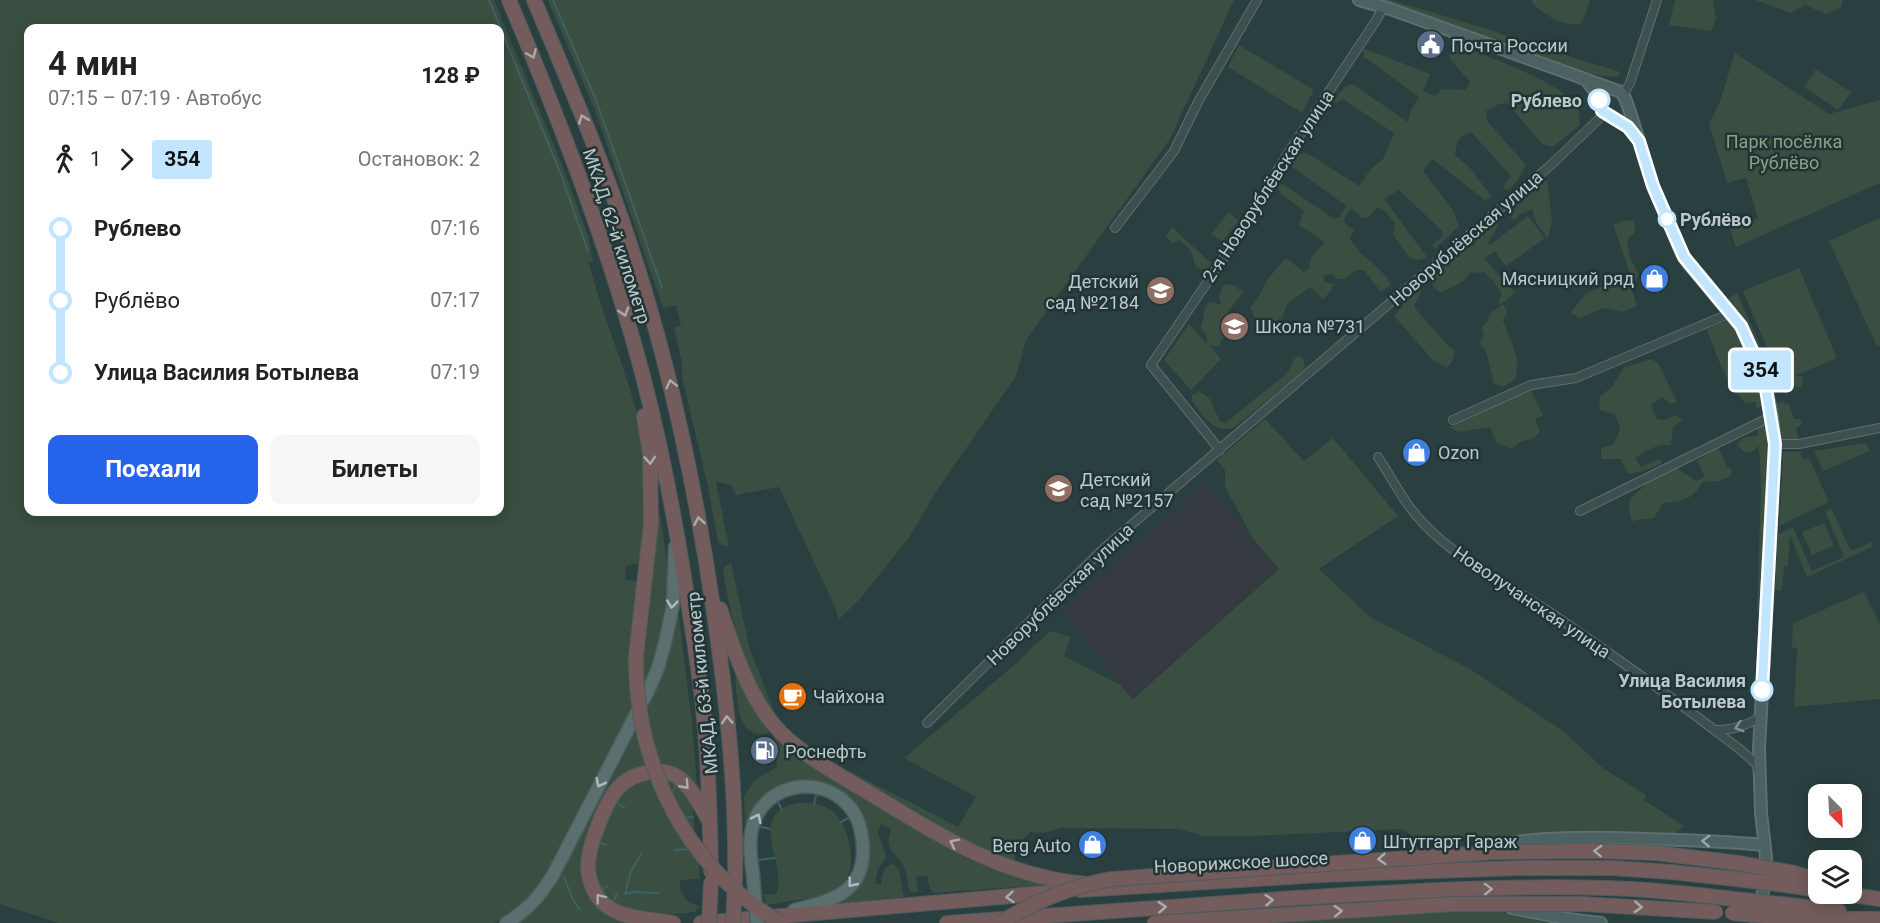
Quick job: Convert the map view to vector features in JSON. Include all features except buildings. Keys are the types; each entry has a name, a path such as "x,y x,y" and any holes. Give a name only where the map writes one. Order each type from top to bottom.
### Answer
{"highway":[{"name":"МКАД, 62-й километр","path":"509,0 555,109 587,198 633,340 670,490"},
{"name":"МКАД, 62-й километр","path":"534,0 611,188 655,325 684,441"},
{"path":"633,340 650,454 652,486 648,554 636,656 640,716 648,752 659,785 672,812 694,845 727,882 767,915 781,923"},
{"name":"МКАД, 63-й километр","path":"684,441 709,579 726,702 735,831 733,923"},
{"name":"МКАД, 63-й километр","path":"670,490 697,658 704,719 710,824 709,923"},
{"path":"709,579 729,637 762,709 775,726 794,744 833,771 934,833 980,857 1033,875 1069,883 1131,886"},
{"path":"673,923 621,913 604,904 597,896 589,877 588,865 598,826 619,786 652,771 678,777 697,800 710,824"},
{"path":"1000,923 1035,903 1066,890 1112,879 1496,852 1656,853 1738,863 1793,880 1808,880"},
{"name":"Новорижское шоссе","path":"702,923 758,921 1131,886 1388,872 1612,868 1736,879 1793,880 1808,886"},
{"path":"947,923 1114,910 1430,891 1537,887 1672,892 1734,899 1789,912 1880,919"},
{"path":"1862,893 1880,898"},
{"path":"1862,896 1880,898"},
{"path":"1154,923 1465,904 1582,904 1732,913 1828,910 1880,919"},
{"path":"1053,923 1114,910"}],"main road":[{"path":"506,923 532,904 553,875 653,679 664,649 673,605 676,524"},
{"path":"809,786 831,792 841,798 855,814 862,837 860,872 855,882 837,897 824,903 758,921 750,851 753,825 764,805 784,790 809,786"}],"street":[{"path":"1115,228 1174,151 1198,102 1257,0"},
{"path":"1359,0 1584,79 1621,96 1639,141 1653,186 1684,257 1741,326 1764,377 1775,444 1759,749 1766,857 1764,886 1757,923"},
{"path":"1604,111 1615,116 1622,113 1621,96 1629,83 1656,0"},
{"name":"2-я Новорублёвская улица","path":"1220,450 1151,364 1221,262 1288,153 1383,7"},
{"path":"1584,79 1596,93 1604,111 1628,127 1639,141"},
{"path":"1604,111 1603,93 1621,96"},
{"name":"Новорублёвская улица","path":"927,723 1102,550 1552,164 1604,111"},
{"path":"1453,420 1532,385 1576,378 1731,313"},
{"path":"1580,511 1772,416"},
{"path":"1775,444 1799,444 1880,428"},
{"name":"Новолучанская улица","path":"1378,457 1407,505 1425,526 1456,552 1485,573 1558,618 1715,730 1756,764 1759,774"},
{"path":"1715,730 1743,726 1761,717"},
{"path":"1742,751 1751,753 1759,749"},
{"path":"1388,872 1447,856 1521,841 1600,838 1764,844"},
{"path":"1430,891 1568,920 1601,923"}],"shaded area":[{"path":"1205,484 1280,569 1132,699 1061,611"}],"green space":[{"path":"0,0 494,0 504,24 24,24 24,516 504,516 504,24 564,170 588,236 593,261 589,263 593,278 636,410 643,448 644,525 641,563 626,566 625,580 636,581 639,585 654,556 659,510 667,572 666,611 663,631 650,672 544,877 522,903 510,914 494,923 59,923 0,904"},
{"path":"548,0 1234,0 1170,139 1026,340 1016,376 936,492 910,536 860,599 838,620 836,609 779,487 736,495 731,485 716,482 729,547 721,545 718,541 707,482 682,377 682,363 674,327 681,326 676,305 663,308 594,108"},
{"path":"1362,0 1391,0 1620,72 1618,77 1591,73 1586,77"},
{"path":"1532,0 1590,0 1582,23 1569,24 1549,16 1532,3"},
{"path":"1675,0 1713,0 1716,19 1711,31 1669,25"},
{"path":"1755,0 1843,0 1841,8 1826,14 1805,5 1791,13"},
{"path":"1451,43 1519,69 1555,88 1569,97 1577,107 1580,125 1553,147 1543,145 1507,103 1499,104 1486,111 1487,121 1526,165 1518,180 1508,190 1503,187 1511,176 1472,133 1464,135 1458,143 1455,155 1470,168 1492,197 1485,200 1432,159 1423,171 1453,210 1459,226 1435,249 1432,245 1441,238 1443,232 1399,190 1384,199 1427,257 1419,260 1410,258 1393,235 1395,223 1386,212 1378,207 1367,218 1362,218 1350,209 1344,219 1347,226 1355,229 1350,237 1353,244 1382,272 1391,285 1381,292 1364,270 1356,270 1345,279 1338,279 1332,274 1323,276 1325,282 1333,284 1331,291 1323,299 1310,287 1287,304 1282,318 1270,324 1256,321 1250,308 1267,280 1286,258 1304,272 1309,269 1311,258 1325,242 1299,225 1304,211 1281,194 1277,186 1283,184 1334,219 1342,216 1340,215 1347,206 1292,167 1292,161 1300,154 1307,153 1359,186 1370,170 1383,159 1394,133 1343,99 1337,103 1332,101 1345,87 1352,84 1408,122 1410,112 1419,97 1364,57 1363,48 1430,74 1423,91 1435,96 1442,89 1465,90 1470,82 1450,59"},
{"path":"1239,45 1314,90 1302,113 1228,67"},
{"name":"Парк посёлка Рублёво","path":"1735,53 1829,114 1880,100 1880,183 1736,247 1730,229 1758,218 1746,178 1727,183 1709,124 1720,101"},
{"path":"1816,69 1851,92 1838,110 1804,87"},
{"path":"1547,180 1552,219 1548,239 1536,222 1532,209 1519,215 1514,221 1508,214"},
{"path":"1229,212 1239,221 1222,242 1211,234"},
{"path":"1528,216 1545,238 1506,266 1492,248 1494,252 1484,258 1515,293 1500,305 1502,294 1484,272 1470,273 1462,282 1441,293 1434,287 1431,281 1435,272 1470,242 1473,246 1479,237 1499,220 1488,243 1490,245"},
{"path":"1880,218 1880,345 1877,347 1829,241"},
{"path":"1634,220 1635,232 1627,240 1630,257 1639,275 1631,287 1637,306 1622,312 1605,308 1579,318 1571,312 1586,293 1631,276 1613,225 1622,221"},
{"path":"1172,227 1211,263 1206,270 1196,267 1191,252 1184,244 1179,240 1172,243 1166,236"},
{"path":"1799,268 1837,358 1796,375 1803,377 1802,387 1794,386 1789,378 1781,382 1743,291"},
{"path":"1422,283 1414,307 1449,347 1455,350 1452,362 1447,368 1433,360 1394,316 1402,307 1405,298"},
{"path":"1224,284 1233,285 1243,292 1225,316 1242,323 1243,334 1232,341 1224,337 1218,347 1209,345 1221,359 1191,390 1164,360 1189,324 1207,344 1206,335 1201,328 1205,307 1210,302 1221,305 1219,296"},
{"path":"1737,293 1780,390 1778,392 1770,392 1742,317 1726,300"},
{"path":"1503,304 1507,312 1503,321 1517,365 1514,381 1502,387 1494,384 1486,352 1480,343 1484,336 1482,327 1491,313"},
{"path":"1731,319 1743,337 1753,359 1760,383 1765,404 1756,409 1756,402 1746,403 1733,387 1722,369 1707,329"},
{"path":"1298,356 1303,359 1305,366 1299,375 1233,428 1214,426 1192,401 1192,395 1199,391 1209,398 1220,421 1225,423 1286,374"},
{"path":"1651,359 1658,363 1677,402 1670,404 1662,397 1651,405 1657,419 1664,420 1675,415 1683,419 1673,427 1671,446 1657,446 1635,458 1641,467 1659,459 1661,464 1628,474 1621,459 1601,459 1601,448 1613,445 1620,429 1615,414 1599,410 1600,396 1612,387 1623,368"},
{"path":"1531,389 1543,416 1535,419 1540,432 1533,439 1522,441 1511,449 1497,443 1490,427 1459,432 1450,428 1465,418"},
{"path":"1784,401 1786,404 1789,403 1794,419 1800,419 1802,422 1796,428 1799,441 1778,442 1773,405"},
{"path":"1265,419 1304,461 1333,438 1398,516 1319,569 1370,617 1470,669 1563,731 1603,768 1646,795 1644,800 1684,826 1676,833 1415,838 1403,829 1204,836 1178,829 1061,828 1043,833 1030,832 1016,852 1018,867 923,820 834,763 958,827 976,797 904,758 1013,666 1050,631 1071,637 1064,656 1120,685 1133,699 1279,569 1254,540 1225,487 1225,470 1217,460"},
{"path":"1764,425 1770,426 1772,438 1764,612 1757,613 1761,488 1759,446 1752,452 1744,452 1737,445 1742,438 1758,435 1757,428"},
{"path":"1866,443 1870,451 1823,471 1814,451"},
{"path":"1719,448 1727,467 1732,470 1730,477 1718,481 1702,482 1691,496 1663,503 1654,518 1632,521 1629,510 1630,499 1646,481 1677,468 1696,481 1705,477 1697,461"},
{"path":"1783,452 1801,452 1803,460 1809,458 1829,502 1779,526"},
{"path":"1831,508 1851,551 1872,542 1872,547 1807,577 1790,535 1788,566 1784,567 1782,589 1775,590 1777,535 1793,527 1812,571 1844,557 1825,511"},
{"path":"1824,523 1834,546 1812,555 1802,532"},
{"path":"731,563 749,646 776,717 755,684 735,629 723,571 725,566"},
{"path":"1864,592 1880,624 1880,699 1794,707 1797,648 1792,647 1793,623"},
{"path":"679,616 697,788 645,769 606,802 588,885 641,923 517,923 541,904 550,892 633,736 661,678"},
{"path":"735,664 753,705 768,728 768,734 751,731 744,725 737,700"},
{"path":"775,736 834,780 955,851 983,865 1045,882 1047,885 934,893 930,890 927,876 916,877 918,891 912,892 909,890 903,865 889,846 891,830 881,823 878,833 886,856 878,870 875,884 881,885 885,869 894,864 899,870 904,897 844,903 843,901 855,889 867,843 834,789 769,794 746,847 744,796 755,780 777,767"},
{"path":"663,776 682,790 689,799 693,811 700,879 680,880 680,885 687,900 700,906 695,912 654,916 610,904 592,876 595,848 611,806 631,783"},
{"path":"798,803 826,807 839,819 848,839 850,870 846,880 832,890 834,894 766,905 764,895 776,894 778,883 771,829 774,817 782,808"},
{"path":"1488,909 1549,923 1290,923 1291,919"}],"waterway":[{"path":"489,0 499,24"},
{"path":"553,0 596,100 662,288"},
{"path":"504,36 560,172 588,251"},
{"path":"671,794 677,784"},
{"path":"814,804 817,792"},
{"path":"777,800 782,810"},
{"path":"616,802 625,808"},
{"path":"841,822 852,816"},
{"path":"684,818 693,817"},
{"path":"758,826 770,829"},
{"path":"598,842 606,845"},
{"path":"675,850 691,849"},
{"path":"642,853 631,871 625,894 658,893"},
{"path":"758,860 775,858"},
{"path":"564,877 573,900 580,910"},
{"path":"600,890 608,886"},
{"path":"613,902 617,893"}],"bus line":[{"name":"354","path":"1599,100 1604,114 1628,127 1639,141 1653,186 1684,257 1741,326 1764,377 1775,444 1762,690"}],"place":[{"name":"Почта России","path":"1430,45"},
{"name":"Рублево","path":"1599,100"},
{"name":"Рублёво","path":"1667,219"},
{"name":"Мясницкий ряд","path":"1655,278"},
{"name":"Детский сад №2184","path":"1160,291"},
{"name":"Школа №731","path":"1234,326"},
{"name":"Ozon","path":"1417,452"},
{"name":"Детский сад №2157","path":"1059,489"},
{"name":"Улица Василия Ботылева","path":"1762,690"},
{"name":"Чайхона","path":"792,696"},
{"name":"Роснефть","path":"764,751"},
{"name":"Штутгарт Гараж","path":"1362,841"},
{"name":"Berg Auto","path":"1092,845"}]}
